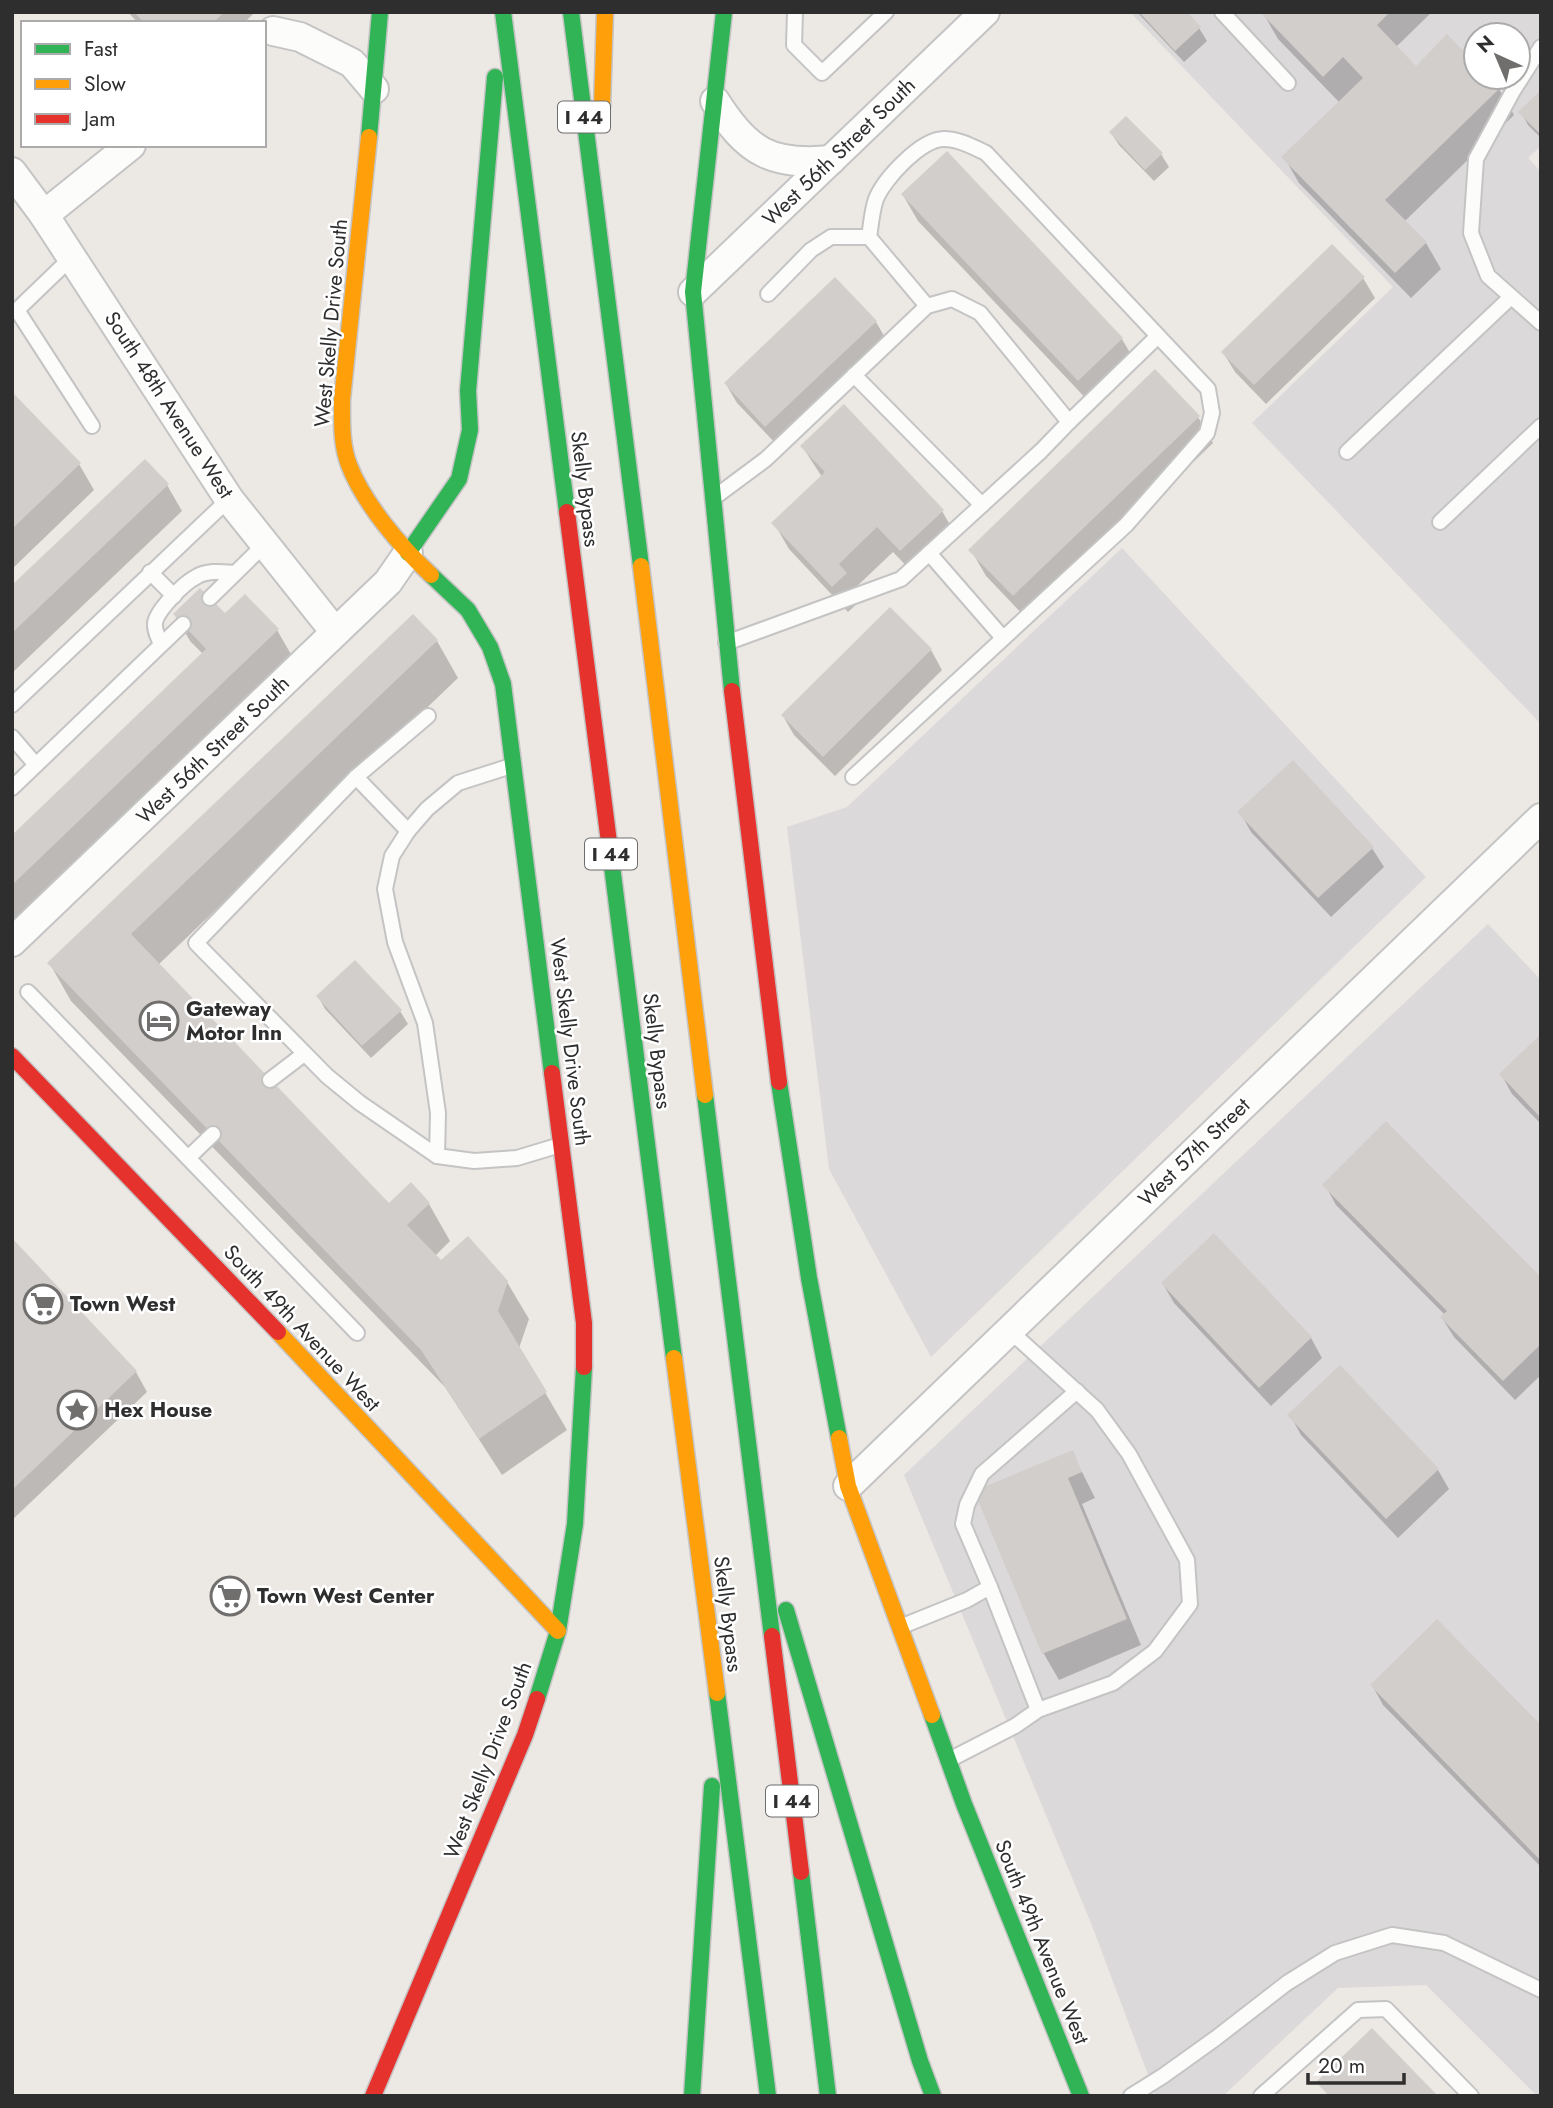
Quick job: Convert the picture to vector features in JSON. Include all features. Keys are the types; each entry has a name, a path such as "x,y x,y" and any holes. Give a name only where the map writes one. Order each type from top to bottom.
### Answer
{"main road":[{"name":"West Skelly Drive South","path":"373,2096 525,1735 558,1631 575,1524 584,1378 584,1323 503,684 490,647 468,610 408,553 360,485 349,465 342,435 342,400 380,12"},
{"path":"408,553 459,479 470,430 468,391 502,12"},
{"name":"Skelly Bypass","path":"502,12 768,2096"},
{"name":"Skelly Bypass","path":"571,12 828,2096"},
{"path":"598,221 605,12"},
{"path":"724,12 693,292 726,643 781,1095 809,1278 848,1486 948,1761"},
{"name":"South 49th Avenue West","path":"12,1056 273,1327 558,1631"},
{"path":"755,1507 920,2061 933,2096"},
{"path":"692,2096 718,1696"},
{"name":"South 49th Avenue West","path":"948,1761 1081,2096"}],"street":[{"path":"269,35 295,12"},
{"name":"West 56th Street South","path":"693,292 985,12"},
{"path":"269,35 300,37 352,63 374,89"},
{"path":"715,101 739,134 765,154 784,160 806,162 831,160"},
{"path":"44,215 129,147"},
{"name":"South 48th Avenue West","path":"12,172 72,257 229,499 335,632"},
{"name":"West 56th Street South","path":"12,942 388,582 408,553"},
{"name":"West 57th Street","path":"848,1486 1541,818"}],"lane":[{"path":"795,12 794,45 822,72 886,12"},
{"path":"1222,12 1288,83"},
{"path":"1541,47 1513,90 1476,159 1471,233 1488,276 1541,323"},
{"path":"853,777 1126,525 1207,433 1212,413 1208,389 986,153 964,142 942,138 924,146 897,167 876,198 869,237"},
{"path":"768,294 811,250 831,237 869,237 927,306"},
{"path":"72,257 18,310 92,426"},
{"path":"1347,452 1511,297"},
{"path":"711,500 766,459 927,306 951,299 980,313 1069,422"},
{"path":"726,643 901,579 1158,336"},
{"path":"854,375 982,505"},
{"path":"1440,522 1541,426"},
{"path":"12,705 229,499"},
{"path":"210,598 265,544"},
{"path":"929,553 1003,638"},
{"path":"150,572 174,596"},
{"path":"161,644 154,626 157,614 174,596 196,576 215,572 235,573"},
{"path":"12,788 183,624"},
{"path":"428,716 356,777 196,943 327,1076 360,1103 437,1156 474,1161 517,1158 561,1145"},
{"path":"12,737 36,765"},
{"path":"437,1156 438,1113 425,1023 395,942 385,889 392,856 427,809 458,783 514,765"},
{"path":"356,777 408,831"},
{"path":"28,992 356,1334"},
{"path":"270,1080 304,1054"},
{"path":"188,1158 213,1134"},
{"path":"948,1761 1015,1726 1038,1710 1113,1683 1155,1651 1190,1604 1187,1560 1129,1454 1097,1410 1009,1330"},
{"path":"1038,1710 963,1524 967,1505 982,1474 1077,1391"},
{"path":"898,1628 967,1601 990,1587"},
{"path":"1131,2096 1216,2038 1287,1983 1335,1953 1392,1935 1444,1943 1541,1990"},
{"path":"1261,2096 1358,2010 1386,2009 1471,2096"}],"shaded area":[{"path":"1130,12 1541,12 1541,146 1528,158 1541,172 1541,724 1252,423 1393,287"},
{"path":"1122,548 1426,877 931,1357 829,1169 787,827 847,807"},
{"path":"1488,924 1541,980 1541,2096 1537,2096 1426,1985 1338,1988 1223,2096 1156,2096 1091,1923 904,1475"}],"building":[{"path":"134,12 224,12 215,21 142,21"},
{"path":"1139,12 1187,12 1201,27 1175,51"},
{"path":"1260,12 1390,12 1377,25 1416,66 1447,34 1462,50 1462,91 1497,91 1385,200 1427,242 1395,273 1281,157 1363,78 1343,57 1323,77"},
{"path":"1541,90 1541,135 1518,112"},
{"path":"1126,116 1163,153 1145,170 1109,132"},
{"path":"947,151 1123,338 1078,381 901,194"},
{"path":"1332,244 1365,277 1254,385 1221,352"},
{"path":"835,277 877,321 765,427 724,383"},
{"path":"1155,369 1200,416 1013,596 968,550"},
{"path":"12,392 81,463 12,529"},
{"path":"844,404 944,510 900,551 877,527 839,564 847,573 832,587 771,523 825,472 800,446"},
{"path":"145,459 169,484 12,633 12,585"},
{"path":"200,588 225,613 245,594 279,629 12,885 12,835 206,649 173,614"},
{"path":"890,607 932,649 823,757 781,715"},
{"name":"Gateway Motor Inn","path":"413,614 438,640 131,934 389,1203 411,1182 430,1203 407,1225 441,1260 468,1236 508,1281 498,1311 547,1392 479,1439 421,1350 47,963"},
{"path":"1293,760 1374,847 1318,898 1237,812"},
{"path":"355,960 402,1010 362,1046 316,996"},
{"path":"1541,1034 1541,1118 1499,1074"},
{"path":"1386,1121 1541,1277 1541,1344 1503,1381 1440,1317 1447,1311 1322,1185"},
{"path":"1214,1233 1312,1337 1259,1388 1161,1283"},
{"name":"Town West","path":"12,1238 137,1371 12,1490"},
{"path":"1340,1365 1439,1469 1386,1519 1287,1415"},
{"path":"1073,1450 1082,1472 1068,1478 1127,1619 1042,1654 974,1491"},
{"path":"1437,1619 1541,1725 1541,1861 1370,1685"},
{"path":"1372,2028 1438,2096 1329,2096 1316,2082"}],"traffic: fast":[{"path":"369,137 380,12"},
{"path":"503,12 567,512"},
{"path":"571,12 641,566"},
{"path":"724,12 693,292 732,691"},
{"path":"408,553 459,479 470,430 468,391 495,77"},
{"path":"431,575 468,610 490,647 503,684 552,1073"},
{"path":"611,858 674,1358"},
{"path":"779,1082 809,1278 839,1438"},
{"path":"705,1095 772,1636"},
{"path":"537,1699 558,1631 575,1524 584,1367"},
{"path":"786,1610 920,2061 933,2096"},
{"path":"717,1693 768,2096"},
{"path":"932,1715 964,1804 1081,2096"},
{"path":"692,2096 712,1786"},
{"path":"801,1872 828,2096"}],"traffic: slow":[{"path":"602,107 605,12"},
{"path":"369,137 342,400 343,441 349,465 364,495 396,538 431,575"},
{"path":"641,566 705,1095"},
{"path":"278,1332 558,1631"},
{"path":"674,1358 717,1693"},
{"path":"839,1438 848,1486 932,1715"}],"traffic: jam":[{"path":"567,512 611,858"},
{"path":"732,691 779,1082"},
{"path":"12,1056 278,1332"},
{"path":"552,1073 584,1323 584,1367"},
{"path":"772,1636 801,1872"},
{"path":"373,2096 525,1735 537,1699"}],"place":[{"name":"Gateway Motor Inn","path":"159,1021"},
{"name":"Town West","path":"43,1304"},
{"name":"Hex House","path":"77,1410"},
{"name":"Town West Center","path":"230,1596"}]}
